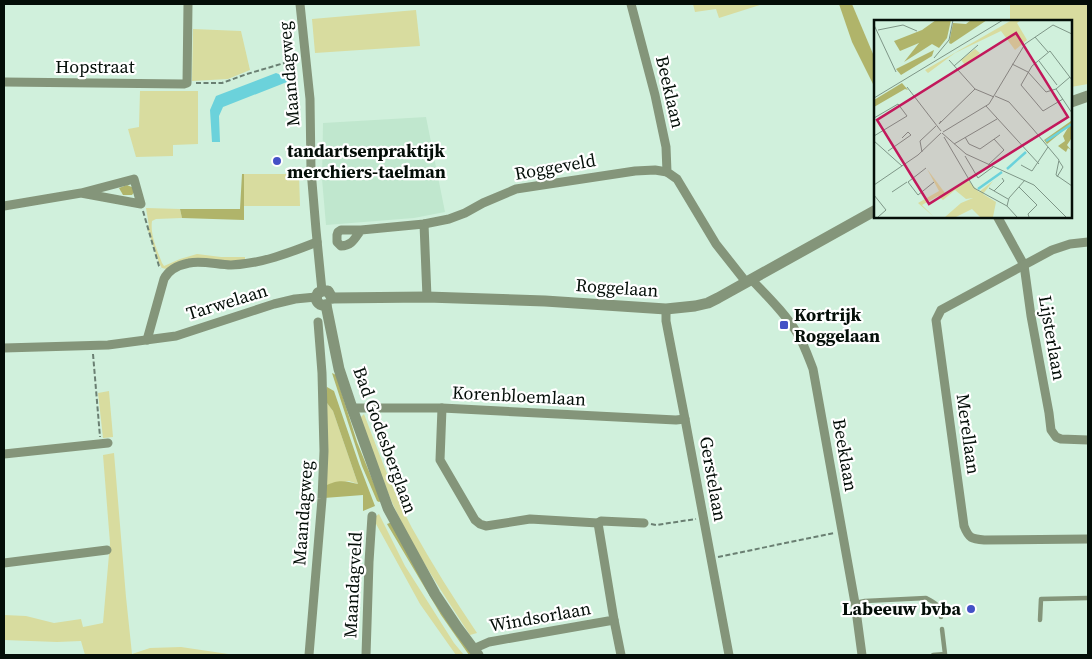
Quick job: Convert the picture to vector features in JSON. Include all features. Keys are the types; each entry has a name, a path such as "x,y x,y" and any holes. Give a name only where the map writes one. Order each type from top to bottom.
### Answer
{"street":[{"path":"187,83 188,4"},
{"name":"Maandagweg","path":"300,4 310,99 311,170 324,298"},
{"name":"Beeklaan","path":"632,4 666,147 667,172 677,180 716,244 748,281 788,321 797,332 805,347 812,369 842,531 862,655"},
{"name":"Hopstraat","path":"4,82 187,83"},
{"path":"1072,102 1088,96"},
{"name":"Roggeveld","path":"361,230 424,224 449,219 516,189 635,171 655,170 667,172"},
{"path":"4,206 81,193 134,179 141,204 81,193"},
{"name":"Roggelaan","path":"324,298 427,296 666,309 695,306 708,302 748,281 874,211"},
{"name":"Lijsterlaan","path":"998,218 1024,265 1051,430 1056,437 1061,439 1088,440"},
{"path":"424,224 427,296"},
{"name":"Tarwelaan","path":"147,340 164,279 174,268 191,262 232,265 260,261 284,255 317,242"},
{"name":"Merellaan","path":"1088,242 1070,244 1052,250 942,310 936,320 964,526 969,536 985,540 1088,539"},
{"name":"Tarwelaan","path":"4,348 92,346 176,336 274,304 302,298 324,298"},
{"name":"Bad Godesberglaan","path":"324,298 339,369 388,508 435,594 475,652"},
{"name":"Gerstelaan","path":"666,309 666,321 729,655"},
{"name":"Maandagweg","path":"309,655 322,499 324,451 322,373 318,322"},
{"path":"322,373 339,369"},
{"name":"Korenbloemlaan","path":"352,408 442,408 667,420 686,419"},
{"path":"442,408 440,460 475,520 480,524 486,526 530,519 598,523 601,521 644,523"},
{"path":"4,454 104,443"},
{"name":"Maandagveld","path":"366,655 372,516"},
{"name":"Windsorlaan","path":"598,523 621,655"},
{"path":"4,563 108,550"},
{"name":"Windsorlaan","path":"475,652 489,642 614,620"}],"lane":[{"path":"855,603 926,598 935,603 941,610 941,617"},
{"path":"1040,620 1041,599 1088,598"},
{"path":"933,655 945,654 942,629"}],"path":[{"path":"187,83 222,84 256,71 305,57"},
{"path":"141,204 159,266 168,273"},
{"path":"92,346 104,443"},
{"path":"644,523 656,524 704,518"},
{"path":"711,559 842,531"}],"shaded area":[{"path":"693,4 763,4 719,18 716,9 695,12"},
{"path":"1010,4 1088,4 1088,84 1072,87 1072,20 1010,20"},
{"path":"416,10 420,46 315,53 312,19"},
{"path":"193,29 241,31 250,70 228,79 192,81"},
{"path":"140,91 198,91 198,144 173,145 173,156 136,157 128,129 139,127"},
{"path":"426,117 445,212 414,218 326,225 322,179 323,123"},
{"path":"244,174 299,174 300,206 244,206"},
{"path":"146,208 180,209 182,218 156,219 152,221 154,242 164,266 197,254 245,257 245,260 162,268 147,227 149,226"},
{"path":"109,391 113,437 103,438 98,393"},
{"path":"324,399 333,411 358,484 349,481 325,486"},
{"path":"364,414 392,486 412,528 443,581 477,633 470,635 428,569 399,518 360,422 360,418"},
{"path":"114,453 132,654 150,648 181,647 235,655 85,655 81,641 4,640 4,615 26,616 54,623 81,619 83,627 103,623 110,543 103,455"},
{"path":"379,514 405,566 454,643 464,655 456,655 420,604 375,522 376,516"}],"green space":[{"path":"839,4 852,4 874,56 874,86 852,42"},
{"path":"242,174 244,174 244,220 182,218 180,209 240,209"},
{"path":"127,185 134,188 135,191 132,195 123,195 119,188"},
{"path":"332,373 336,375 357,442 381,501 379,502 362,466"},
{"path":"327,387 334,391 375,506 363,511 363,495 324,498 325,486 334,482 342,481 358,484 333,411 324,399"},
{"path":"392,522 472,655 469,655 441,615 387,524"}],"water":[{"path":"276,73 289,78 287,82 223,107 219,116 220,142 212,142 210,110 216,96"}],"place":[{"name":"tandartsenpraktijk merchiers-taelman","path":"277,161"},
{"name":"Kortrijk Roggelaan","path":"784,325"},
{"name":"Labeeuw bvba","path":"971,609"}]}
